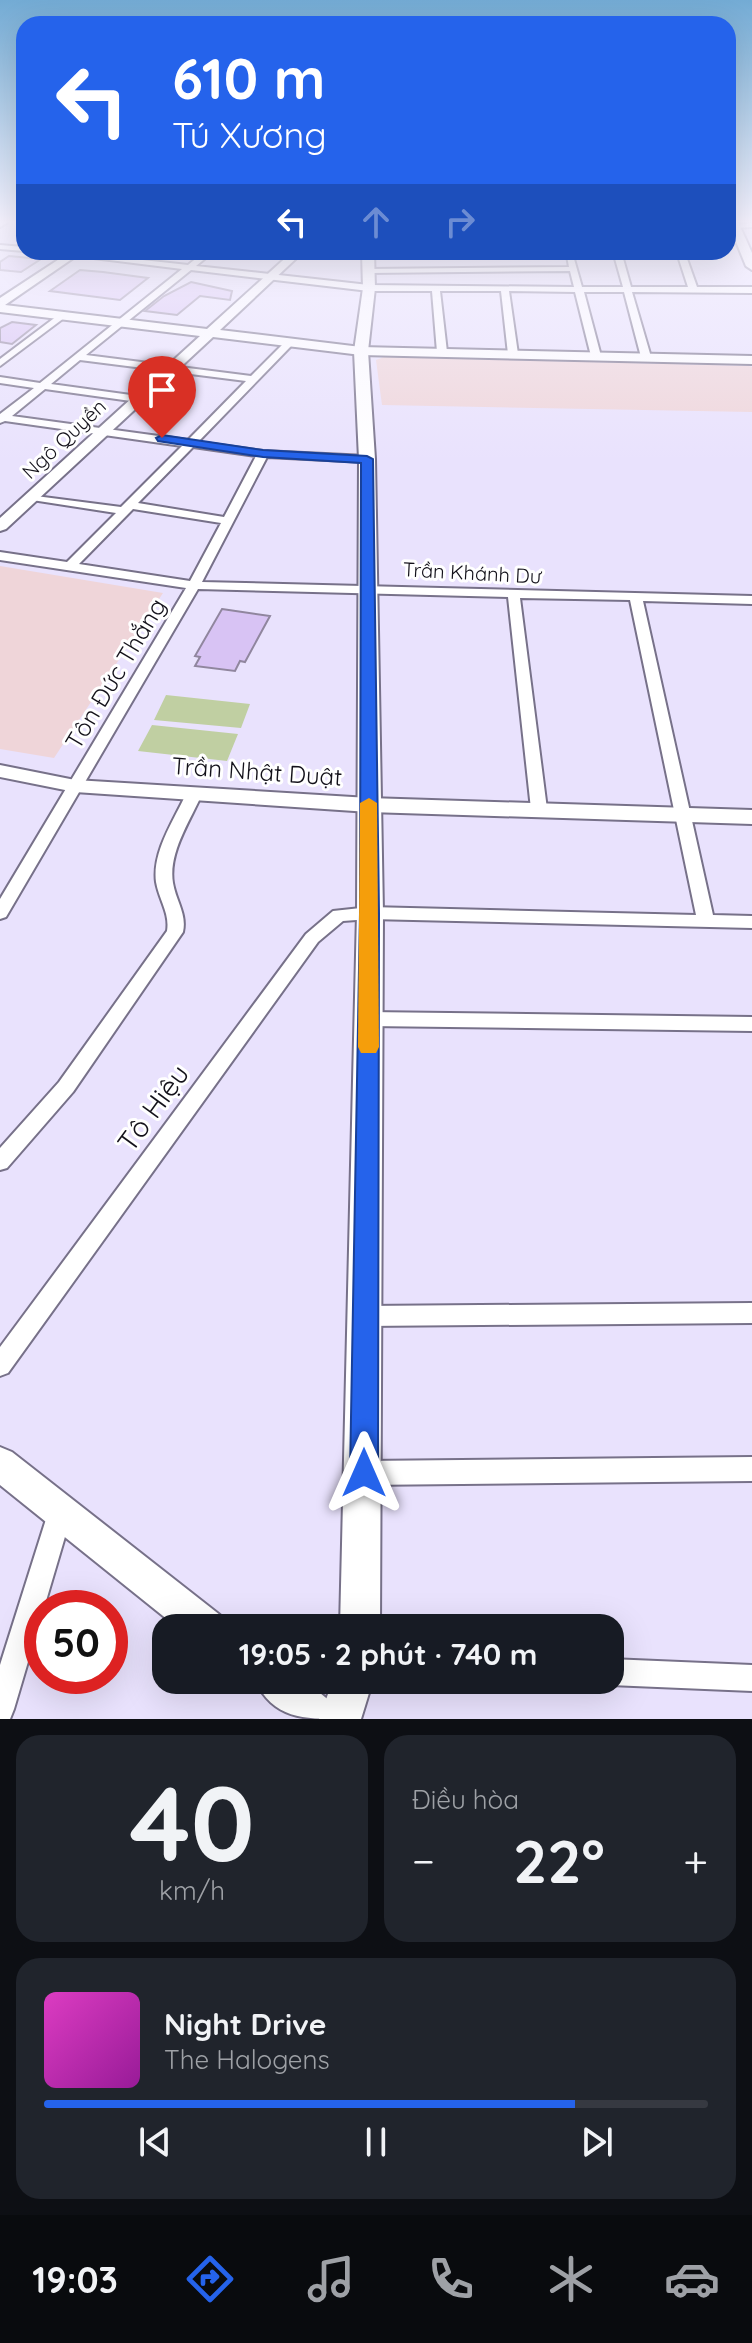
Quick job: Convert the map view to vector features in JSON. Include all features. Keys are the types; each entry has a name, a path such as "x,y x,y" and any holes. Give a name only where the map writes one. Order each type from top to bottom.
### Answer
{"main road":[{"path":"360,1614 370,913 367,459 361,351 365,302"},
{"path":"340,1719 348,1694"}],"street":[{"path":"1,418 146,302"},
{"name":"Ngô Quyền","path":"0,526 243,302"},
{"path":"437,302 442,352"},
{"path":"507,302 513,354"},
{"path":"583,302 596,356"},
{"path":"630,302 646,357"},
{"path":"0,305 361,351 752,360"},
{"path":"0,363 64,315"},
{"path":"69,567 290,342"},
{"path":"77,357 254,379"},
{"path":"0,380 138,399"},
{"path":"1,418 263,454 367,459"},
{"name":"Tôn Đức Thắng","path":"0,913 194,585 263,454"},
{"path":"32,497 228,521"},
{"name":"Trần Khánh Dư","path":"0,556 194,585 752,600"},
{"path":"514,596 539,809"},
{"path":"636,597 706,921"},
{"name":"Trần Nhật Duật","path":"0,771 75,786 369,805 752,817"},
{"path":"0,1162 66,1087 175,932 177,917 164,880 166,860 194,794"},
{"name":"Tô Hiệu","path":"0,1365 312,938 339,915 370,913 752,922"},
{"path":"368,1019 752,1024"},
{"path":"364,1316 752,1313"},
{"path":"0,1464 189,1614"},
{"path":"364,1473 752,1469"},
{"path":"0,1709 60,1513"},
{"path":"624,1673 752,1678"},
{"path":"292,1694 323,1719"}],"shaded area":[{"path":"384,357 749,366 752,367 752,412 382,405 376,360"},
{"path":"0,566 163,593 54,758 0,749"}],"green space":[{"path":"166,695 250,704 241,728 154,720"},
{"path":"152,725 238,734 227,761 138,751"}],"building":[{"path":"156,302 192,302 177,315 145,311"},
{"path":"12,322 36,325 12,344 0,342 0,328"},
{"path":"222,609 270,616 245,662 240,661 235,671 195,666 200,657 195,656"}],"slow traffic":[{"path":"368,1047 369,803"}],"route":[{"path":"162,438 263,454 367,459 370,913 364,1473"}]}
